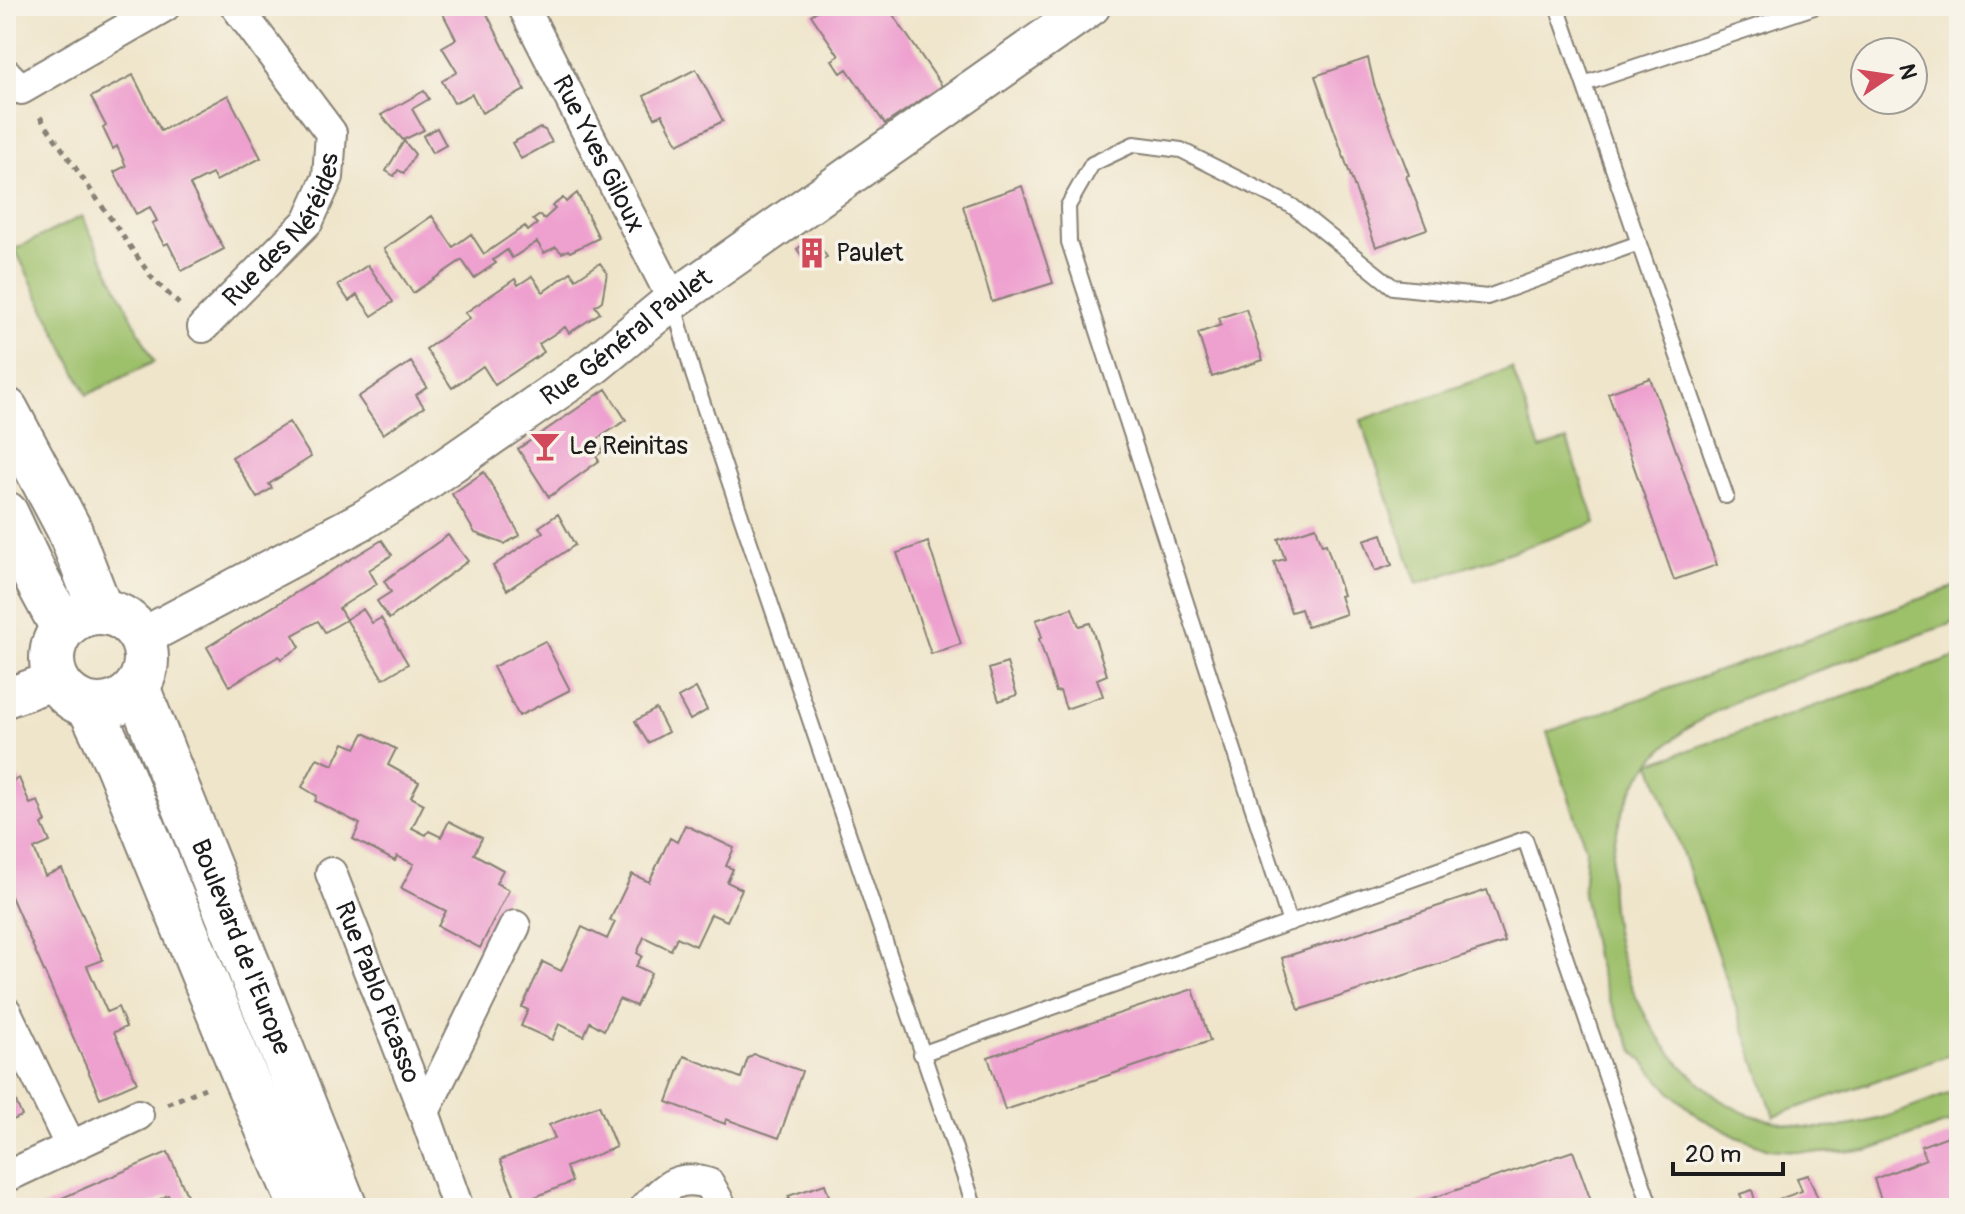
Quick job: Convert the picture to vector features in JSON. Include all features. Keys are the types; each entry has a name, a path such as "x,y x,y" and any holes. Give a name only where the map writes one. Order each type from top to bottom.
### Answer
{"main road":[{"path":"6,410 69,529 82,620"},
{"path":"6,514 36,578 82,620 125,619 141,638 146,654 144,672 137,687 121,701 90,707 75,701 55,680 51,652 82,620"},
{"name":"Boulevard de l'Europe","path":"137,687 345,1208"},
{"name":"Boulevard de l'Europe","path":"90,707 117,763 302,1208"}],"street":[{"path":"14,81 165,6"},
{"name":"Rue des Néréides","path":"203,327 308,221 328,177 331,133 236,6"},
{"name":"Rue Yves Giloux","path":"523,6 673,300"},
{"name":"Rue Général Paulet","path":"141,638 365,519 414,488 594,365 673,300 1091,6"},
{"path":"6,698 55,680"},
{"name":"Rue Pablo Picasso","path":"331,873 458,1208"},
{"name":"Rue Pablo Picasso","path":"424,1112 515,926"},
{"path":"6,1012 14,1052 70,1145"},
{"path":"6,1177 138,1115"},
{"path":"645,1208 668,1185 693,1178 709,1184 722,1208"}],"lane":[{"path":"1557,6 1726,496"},
{"path":"1584,84 1817,6"},
{"path":"1290,923 1069,242 1068,206 1092,164 1134,144 1181,150 1292,206 1393,287 1487,297 1639,243"},
{"path":"673,300 693,374 975,1208"},
{"path":"921,1054 1525,839 1651,1208"}],"path":[{"path":"14,81 152,278 203,327"},
{"path":"138,1115 211,1086"}],"green space":[{"path":"82,216 154,362 87,395 15,249"},
{"path":"1512,368 1540,449 1567,440 1596,523 1417,584 1361,420"},
{"path":"1959,585 1959,621 1760,691 1701,719 1666,746 1637,782 1619,824 1611,870 1613,918 1624,965 1642,1009 1667,1048 1715,1095 1748,1114 1797,1126 1826,1128 1860,1124 1959,1090 1959,1119 1867,1151 1821,1153 1769,1149 1699,1117 1671,1093 1634,1051 1609,1000 1595,956 1583,894 1586,849 1547,732"},
{"path":"1959,656 1959,1052 1774,1116 1651,763"}],"building":[{"path":"439,6 483,6 525,90 482,113 472,94 454,103 442,81 457,72 442,47 456,39"},
{"path":"824,6 887,6 942,86 885,124 847,69 841,73 832,60 839,56 811,15"},
{"path":"1368,58 1374,84 1427,229 1376,247 1315,76"},
{"path":"696,69 723,121 678,144 662,114 655,118 644,96"},
{"path":"133,75 161,131 228,95 261,158 216,181 212,174 190,185 224,249 182,271 168,243 164,245 152,223 157,221 150,207 136,214 114,172 126,166 117,146 113,149 103,128 106,126 91,97"},
{"path":"424,91 429,99 412,109 424,130 403,140 381,115"},
{"path":"437,128 446,145 432,153 423,136"},
{"path":"540,128 545,130 552,142 521,159 512,143"},
{"path":"404,141 415,154 404,173 398,170 394,176 386,171"},
{"path":"1022,186 1053,283 992,302 963,206"},
{"path":"577,193 599,238 570,252 562,253 556,247 544,253 537,242 512,258 507,250 493,260 496,263 474,278 462,260 413,293 384,249 432,216 453,247 471,234 484,254 525,226 528,231 537,224 533,220 540,215 544,219 555,209 552,206 563,198 566,202"},
{"name":"Paulet","path":"814,238 827,257 811,268 797,249"},
{"path":"600,263 607,273 602,301 595,306 600,313 569,333 565,327 539,344 544,352 495,385 483,366 452,388 426,349 470,318 465,313 515,279 518,285 532,276 543,292 571,272 576,279"},
{"path":"368,265 393,302 372,316 357,295 349,301 338,285"},
{"path":"1246,309 1263,360 1212,377 1198,333 1221,325 1219,318"},
{"path":"411,362 427,387 416,395 424,407 383,434 358,397"},
{"path":"1650,378 1717,565 1674,580 1608,393"},
{"path":"606,389 626,420 596,440 604,451 596,456 599,461 549,497 518,449"},
{"path":"289,422 311,457 269,484 272,488 257,498 232,457"},
{"path":"484,472 520,535 504,544 475,533 452,494"},
{"path":"558,514 575,545 507,590 493,566 543,532 539,527"},
{"path":"1316,527 1322,545 1326,544 1346,614 1307,627 1301,609 1291,612 1274,562 1285,559 1278,539"},
{"path":"1382,534 1392,565 1375,571 1364,540"},
{"path":"448,535 468,561 389,619 377,601 391,592 384,581"},
{"path":"382,540 392,555 369,570 377,584 339,608 346,620 325,632 318,621 293,635 300,647 229,686 207,647"},
{"path":"928,542 961,644 931,654 897,553"},
{"path":"1072,608 1079,626 1090,623 1107,675 1097,679 1103,696 1066,709 1060,691 1056,692 1036,620"},
{"path":"363,609 372,623 381,618 408,664 383,679 346,619"},
{"path":"545,641 570,690 519,716 493,667"},
{"path":"1007,663 1017,695 999,701 989,669"},
{"path":"696,688 707,710 690,720 678,698"},
{"path":"656,709 668,732 648,743 635,721"},
{"path":"364,733 396,749 388,765 419,782 411,797 424,804 412,828 426,835 429,831 441,837 449,821 482,838 474,854 503,870 496,883 509,890 480,948 438,926 446,911 401,888 414,864 397,856 395,861 353,839 360,824 315,801 317,796 302,787 317,758 333,765 344,743 356,748"},
{"path":"19,778 30,804 38,801 46,822 42,824 50,842 34,849 45,876 62,869 103,960 87,966 107,1012 118,1007 126,1027 114,1032 137,1082 100,1098 6,885 6,784"},
{"path":"685,825 734,848 726,866 733,869 727,882 742,889 727,921 711,914 696,946 677,937 671,950 644,937 637,953 642,956 636,966 651,973 636,1006 619,999 604,1030 590,1022 584,1036 559,1024 552,1040 521,1026 528,1010 522,1007 543,962 561,971 582,927 607,939 615,922 610,920 632,874 649,882 670,838 677,842"},
{"path":"1487,890 1505,942 1299,1010 1282,958"},
{"path":"1193,989 1210,1041 1005,1110 988,1057"},
{"path":"754,1054 802,1071 779,1138 726,1119 725,1124 667,1102 684,1056 741,1078 748,1058"},
{"path":"14,1097 22,1116 6,1123 6,1100"},
{"path":"599,1105 616,1147 566,1167 572,1182 518,1204 500,1160 555,1138 549,1125"},
{"path":"1959,1132 1959,1208 1884,1208 1874,1179 1926,1159 1921,1146"},
{"path":"1573,1151 1591,1201 1572,1208 1403,1208"},
{"path":"168,1152 190,1202 175,1208 168,1195 143,1208 39,1208"},
{"path":"1808,1175 1822,1208 1745,1208 1740,1194 1752,1190 1757,1207 1802,1191 1797,1178"},
{"path":"825,1184 833,1208 780,1208 778,1203 790,1199 788,1196"}],"place":[{"name":"Paulet","path":"812,253"},
{"name":"Le Reinitas","path":"545,446"}]}
